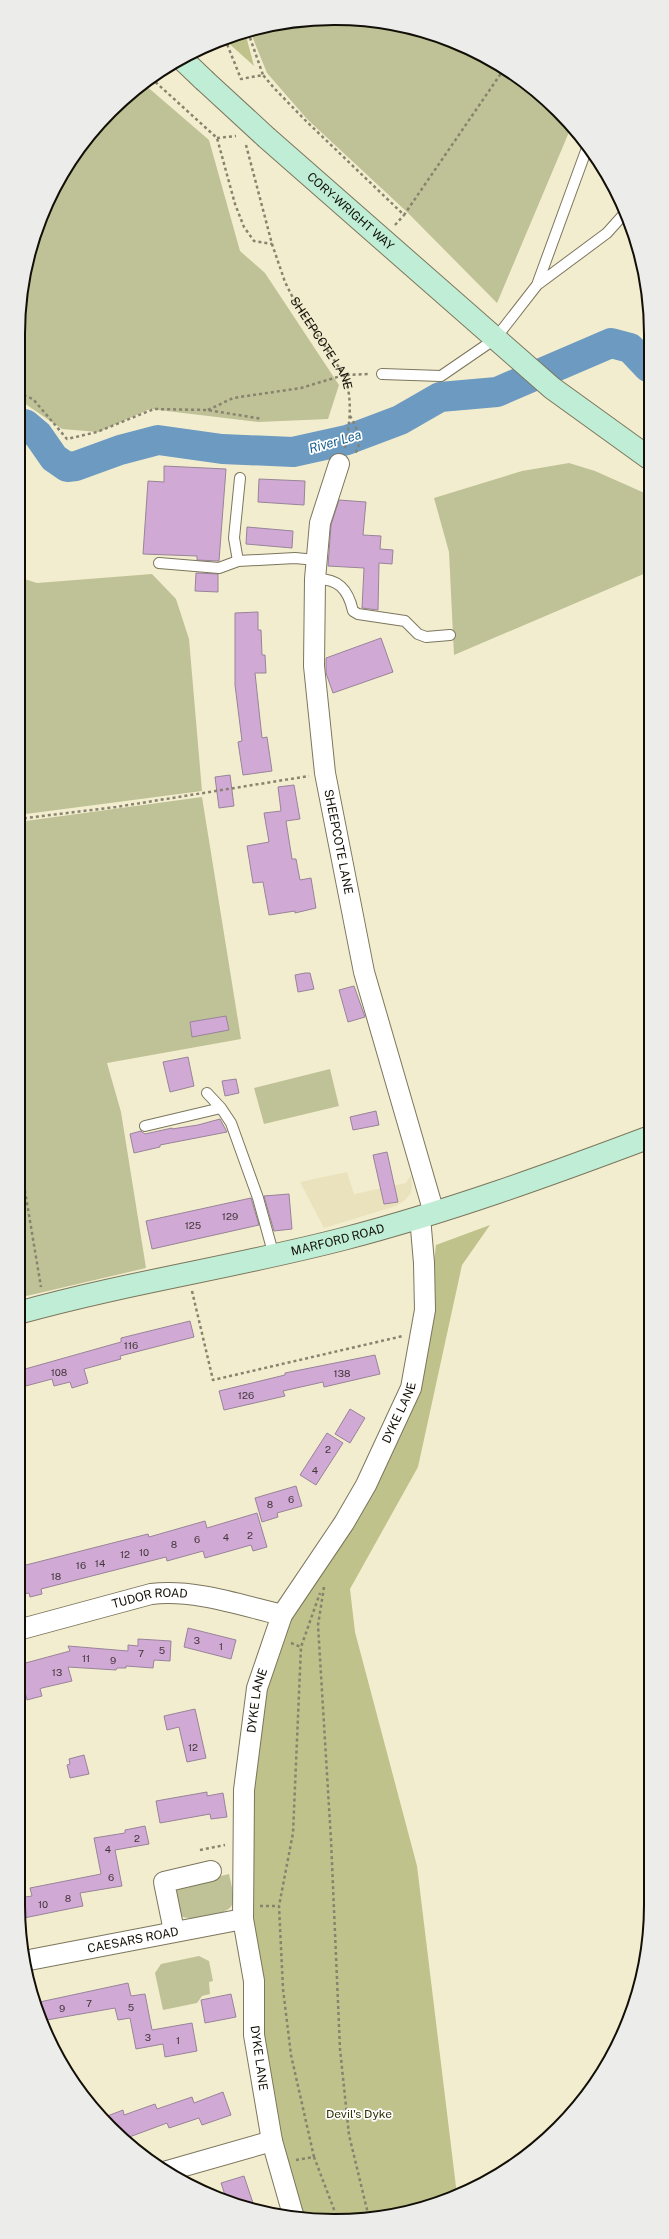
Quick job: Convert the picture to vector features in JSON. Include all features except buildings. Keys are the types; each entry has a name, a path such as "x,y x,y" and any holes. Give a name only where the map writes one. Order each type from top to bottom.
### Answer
{"street":[{"name":"CORY-WRIGHT WAY","path":"186,63 267,138 552,388 644,454"},
{"name":"SHEEPCOTE LANE","path":"346,455 320,523 315,569 314,666 325,773 364,972 427,1215"},
{"name":"MARFORD ROAD","path":"25,1311 345,1239 427,1215 558,1172 644,1139"},
{"name":"DYKE LANE","path":"292,2211 272,2141 254,2035 254,1981 243,1919 244,1790 257,1688 282,1616 344,1523 366,1484 411,1388 425,1310 424,1263 427,1215"},
{"name":"TUDOR ROAD","path":"25,1628 151,1594 170,1592 188,1594 282,1616"},
{"path":"174,1931 164,1882 210,1871"},
{"name":"CAESARS ROAD","path":"30,1960 243,1919"},
{"path":"175,2170 272,2141"}],"lane":[{"path":"537,285 585,153"},
{"path":"382,374 441,376 495,339 537,285 607,233 621,218"},
{"path":"238,561 234,538 240,478"},
{"path":"159,563 219,568 238,561 295,558 340,585 347,594 353,611 358,614 405,621 418,634 426,637 450,635"},
{"path":"207,1093 232,1123 258,1198 274,1256"},
{"path":"145,1126 221,1108"}],"path":[{"path":"250,37 263,75 279,94 404,215 501,74"},
{"path":"227,44 241,79 263,75"},
{"path":"156,82 217,138 235,204 244,227 254,241 272,244"},
{"path":"217,138 239,136"},
{"name":"SHEEPCOTE LANE","path":"245,143 272,244 293,298 344,375 349,387 350,415 346,455"},
{"path":"208,410 233,398 301,388 344,375 382,374"},
{"path":"25,396 33,400 67,439 97,432 154,408 208,410 262,419"},
{"path":"346,455 360,442 356,425 350,415"},
{"path":"25,818 116,807 325,773"},
{"path":"25,1191 44,1306"},
{"path":"188,1274 213,1380 421,1332"},
{"path":"336,2214 314,2157 290,2055 283,1989 279,1906 293,1833 301,1647 325,1579 318,1625 331,1840 340,2050 349,2135 367,2212"},
{"path":"200,1850 243,1842"},
{"path":"278,2162 314,2157"}],"shaded area":[{"path":"347,1172 354,1194 406,1183 411,1175 411,1193 404,1201 396,1206 324,1228 300,1182"}],"green space":[{"path":"334,25 395,31 434,41 489,66 523,89 539,102 567,130 569,132 497,303 407,212 307,119 267,73 252,36 294,28"},
{"path":"247,38 254,66 229,44"},
{"path":"148,88 209,140 240,251 265,273 339,385 328,419 258,422 150,409 98,432 62,429 25,404 26,314 31,274 36,254 41,235 57,198 77,163 102,130 130,102"},
{"path":"569,463 595,471 644,493 644,574 454,655 449,552 434,498 522,471"},
{"path":"152,574 176,599 189,639 202,791 25,814 25,579 37,583"},
{"path":"202,797 241,1039 107,1063 121,1112 146,1268 25,1296 25,821"},
{"path":"330,1069 339,1106 264,1124 254,1088"},
{"name":"Devil's Dyke","path":"490,1225 462,1265 418,1467 350,1589 355,1632 417,1866 456,2189 434,2198 395,2208 375,2211 334,2214 297,2211 274,2143 249,1915 252,1780 265,1685 293,1604 416,1383 429,1304 436,1245"},
{"path":"229,1874 233,1902 228,1909 222,1913 205,1918 187,1918 180,1916 176,1912 174,1903 174,1887"},
{"path":"199,1956 209,1961 213,1981 209,1982 210,1994 202,1996 197,2003 163,2010 155,1973 161,1964"}],"waterway":[{"name":"River Lea","path":"25,424 38,435 54,458 67,467 76,466 120,450 158,440 222,449 293,452 347,440 400,420 440,397 497,392 611,343 630,348 644,363"}]}
